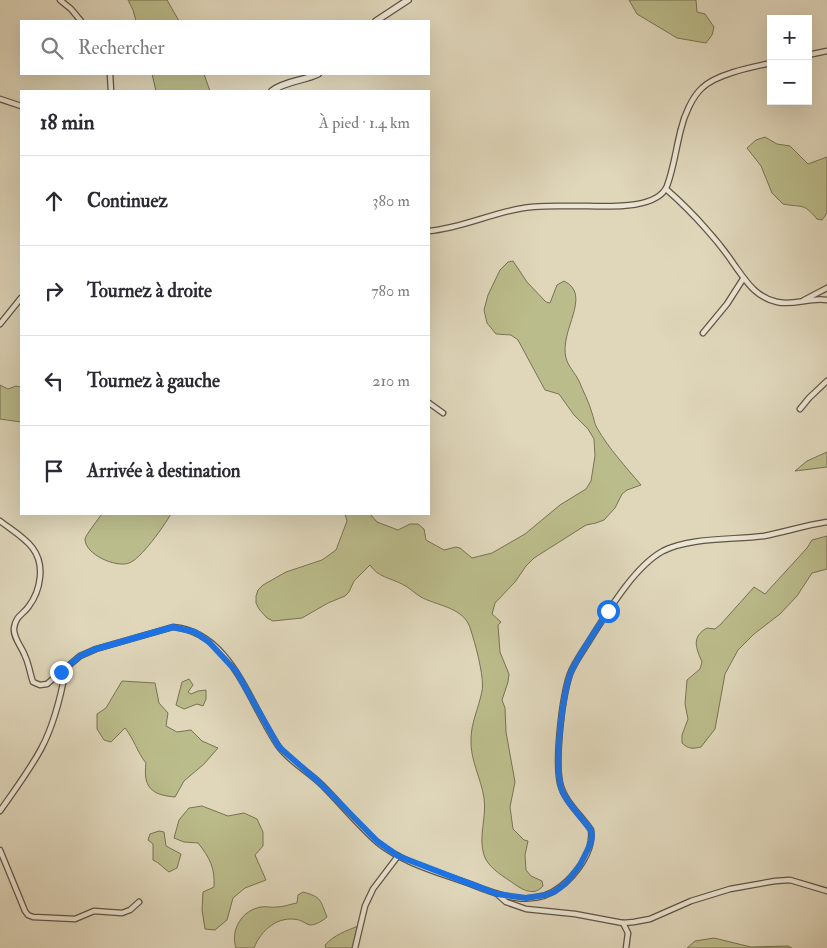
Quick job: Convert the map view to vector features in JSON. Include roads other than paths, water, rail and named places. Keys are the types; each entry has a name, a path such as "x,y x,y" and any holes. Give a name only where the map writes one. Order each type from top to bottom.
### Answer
{"street":[{"path":"60,0 80,20"},
{"path":"378,20 408,0"},
{"path":"812,54 827,51"},
{"path":"430,231 457,226 523,208 622,206 655,198 666,189 676,155 681,127 694,98 701,88 725,75 767,64"},
{"path":"110,75 110,90"},
{"path":"273,90 279,86 306,80 316,75"},
{"path":"0,99 20,106"},
{"path":"666,189 706,229 733,262 750,287 769,300 784,304 827,300"},
{"path":"703,333 727,304 743,279"},
{"path":"803,301 827,288"},
{"path":"0,324 20,299"},
{"path":"800,408 827,381"},
{"path":"430,404 443,413"},
{"path":"0,521 27,541 36,553 41,566 39,583 34,597 28,608 16,620 14,630 16,639 26,657 33,682 40,685 47,684 80,656 96,649 168,628 182,628 195,632 209,642 236,671 279,747 320,783 366,831 398,856 497,894 526,898 554,892 573,874 590,845 591,830 564,794 560,784 558,760 566,688 571,671 580,655 608,611 642,568 664,551 674,547 714,540 762,536 827,522"},
{"path":"0,811 37,755 49,732 62,692 66,668"},
{"path":"0,850 25,911 33,917 75,919 94,911 122,913 130,910 139,902"},
{"path":"355,948 365,906 373,889 398,856"},
{"path":"497,894 506,902 526,909 634,922 650,919 691,901 730,890 775,881 790,880 827,891"},
{"path":"623,922 628,933 626,948"}]}
